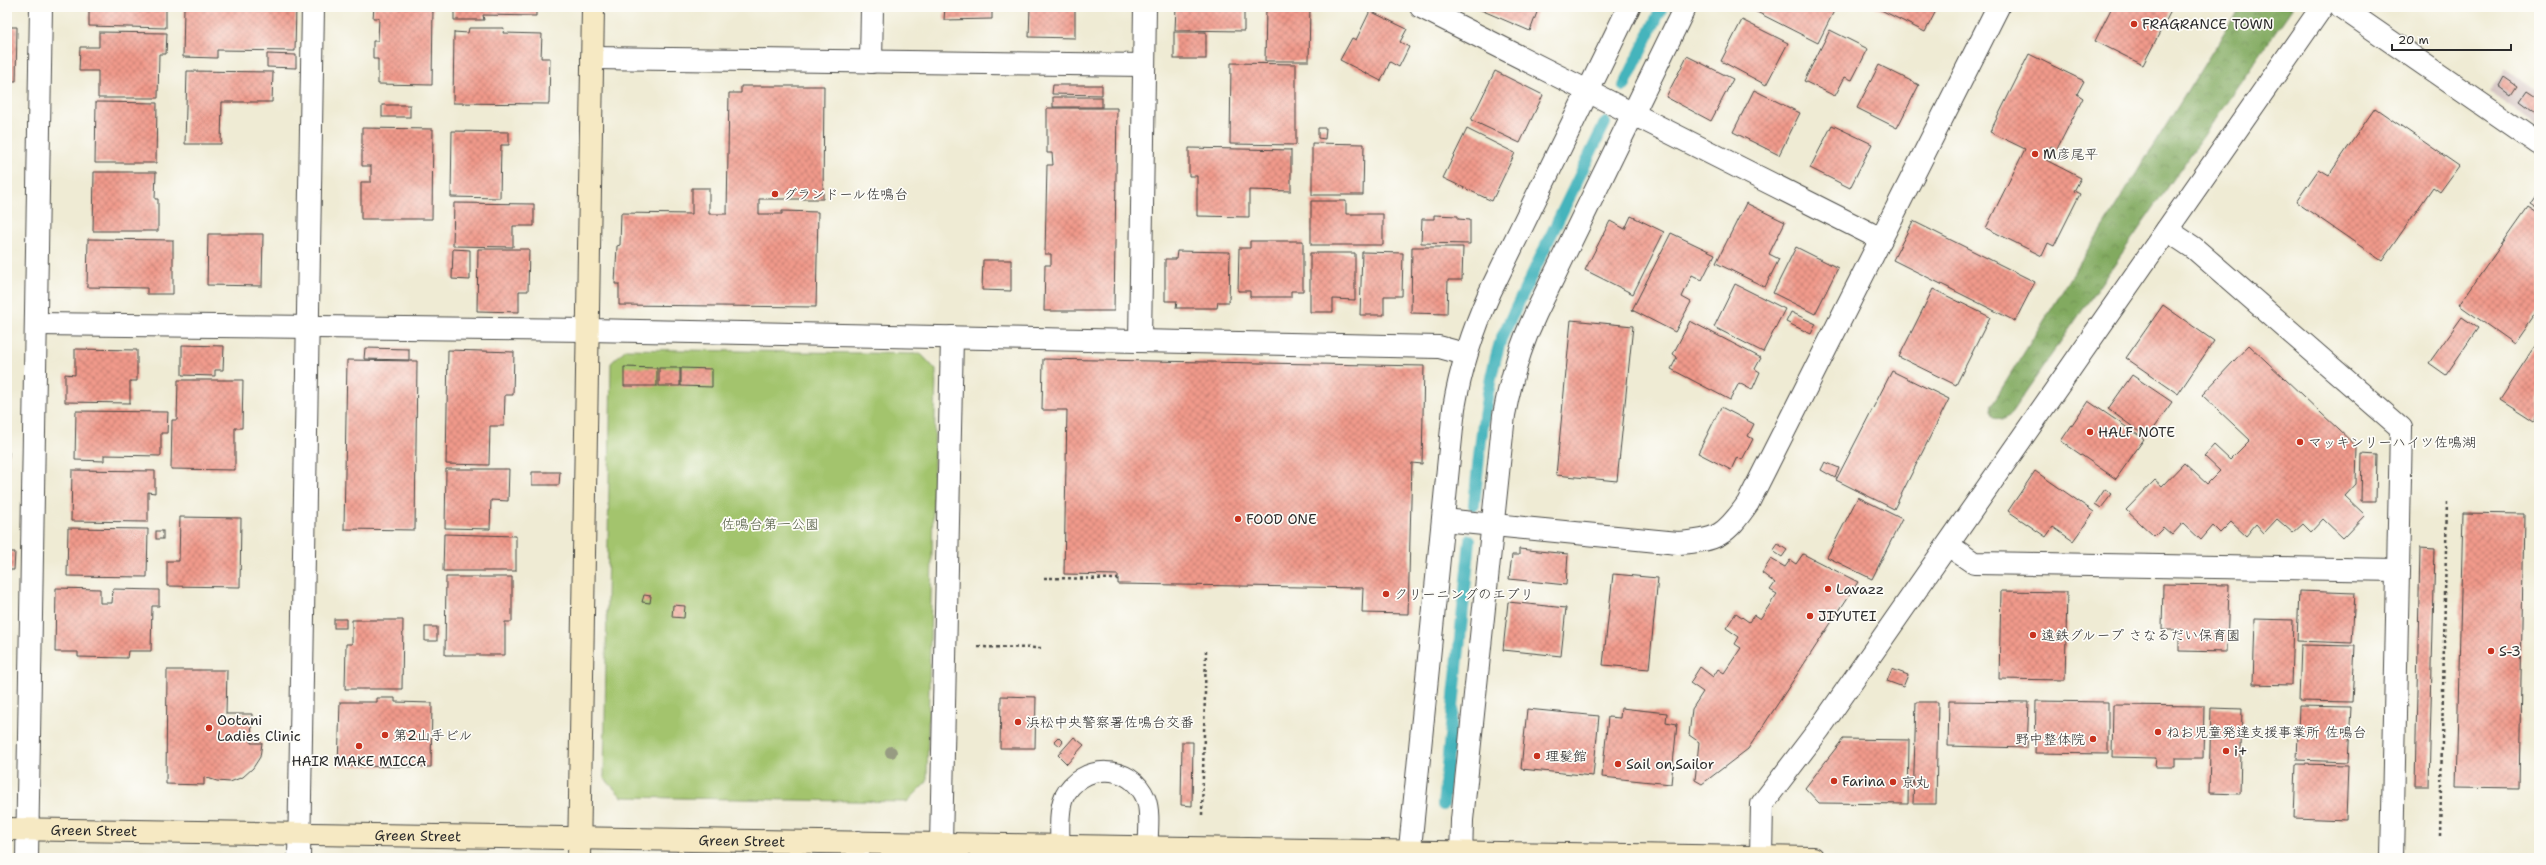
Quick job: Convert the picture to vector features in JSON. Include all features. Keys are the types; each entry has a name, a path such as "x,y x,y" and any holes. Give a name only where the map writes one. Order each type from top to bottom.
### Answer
{"street":[{"path":"27,858 18,829 36,324 41,7"},
{"path":"299,858 313,7"},
{"path":"580,848 592,7"},
{"path":"871,62 872,7"},
{"path":"1140,341 1145,7"},
{"path":"1420,7 1881,239"},
{"path":"1408,855 1454,408 1465,354 1473,328 1490,292 1629,7"},
{"path":"1461,855 1462,820 1504,415 1510,380 1520,346 1685,7"},
{"path":"1442,520 1678,543 1707,541 1731,527 1748,503 1998,7"},
{"path":"1761,857 1762,804 1820,728 2322,7"},
{"path":"2341,7 2539,144"},
{"path":"592,58 1144,65"},
{"path":"2167,230 2194,248 2401,428 2392,858"},
{"path":"36,324 588,330 1439,347 1465,354"},
{"path":"941,844 952,337"},
{"path":"1948,545 1974,563 2398,570"},
{"name":"Green Street","path":"18,829 299,834 580,848 858,850 941,844 1060,846 1148,853 1813,858"}],"lane":[{"path":"1060,846 1063,798 1071,785 1091,773 1113,771 1128,776 1139,786 1146,799 1149,815 1148,853"}],"path":[{"path":"2440,835 2447,500"},
{"path":"1044,578 1118,579"},
{"path":"945,647 1043,648"},
{"path":"1202,816 1206,651"}],"shaded area":[{"path":"2506,69 2539,92 2539,126 2490,92"}],"green space":[{"path":"2240,7 2293,7 2009,416 2001,420 1994,418 1991,411 1992,404"},
{"name":"佐鳴台第一公園","path":"626,349 921,354 936,370 927,782 907,802 622,797 604,778 611,363"}],"building":[{"path":"89,7 166,7 166,28 89,26"},
{"path":"184,7 296,7 295,51 217,50 217,58 183,57"},
{"path":"374,7 433,7 432,85 378,84 378,59 373,59 373,41 378,41 379,18 373,18"},
{"path":"454,7 536,7 536,16 483,15 484,20 454,20"},
{"path":"945,7 992,7 992,19 944,20"},
{"path":"1030,7 1075,7 1075,38 1029,37"},
{"path":"1176,7 1244,7 1244,31 1175,30"},
{"path":"1266,7 1310,7 1309,61 1265,61"},
{"path":"1474,7 1539,7 1530,31"},
{"path":"1747,7 1836,7 1818,43"},
{"path":"1875,7 1938,7 1925,32"},
{"name":"FRAGRANCE TOWN","path":"2112,7 2173,7 2143,65 2095,41"},
{"path":"1370,11 1407,29 1400,42 1409,47 1399,67 1390,62 1381,81 1340,60 1352,38 1356,40"},
{"path":"1742,20 1788,43 1766,85 1721,61"},
{"path":"7,27 17,27 16,81 7,81"},
{"path":"469,28 504,28 503,33 542,34 541,58 550,58 549,104 453,103 454,32 468,33"},
{"path":"1830,30 1868,49 1852,80 1845,77 1835,96 1804,81"},
{"path":"99,32 167,33 166,54 159,54 158,98 98,98 98,71 79,71 80,47 99,47"},
{"path":"1174,32 1206,32 1206,59 1174,59"},
{"path":"267,54 296,55 296,68 267,67"},
{"name":"M彦尾平","path":"2029,54 2084,81 2077,94 2083,98 2057,149 2051,146 2044,159 2081,178 2074,191 2080,194 2054,246 2048,243 2042,256 1986,228 2025,149 1990,132"},
{"path":"1687,56 1733,79 1711,121 1666,97"},
{"path":"1231,63 1296,64 1296,145 1230,144"},
{"path":"1879,65 1919,85 1897,128 1857,108"},
{"path":"187,71 273,72 272,102 222,102 221,144 185,144"},
{"path":"1495,71 1543,95 1520,143 1471,120"},
{"path":"2504,77 2517,86 2511,95 2499,86"},
{"path":"1053,85 1102,85 1102,95 1052,94"},
{"name":"グランドール佐鳴台","path":"741,86 824,86 823,199 759,199 759,214 782,214 782,211 818,212 816,307 619,305 619,284 615,284 617,246 620,245 621,213 692,214 692,188 709,188 709,214 727,214 729,93 741,93"},
{"path":"1754,90 1800,113 1779,155 1733,132"},
{"path":"2527,91 2539,99 2539,109 2536,113 2520,101"},
{"path":"1053,97 1102,97 1102,107 1053,107"},
{"path":"96,102 157,103 156,163 95,163"},
{"path":"382,105 410,105 410,117 382,117"},
{"path":"1047,108 1117,108 1114,311 1044,311 1045,265 1051,265 1051,254 1045,254 1047,165 1053,165 1052,153 1047,153"},
{"path":"2375,108 2459,166 2440,192 2433,187 2382,261 2296,202 2319,169 2329,175"},
{"path":"1832,125 1872,144 1850,188 1810,168"},
{"path":"362,128 433,129 432,219 361,219 361,182 371,182 371,166 362,166"},
{"path":"1318,128 1326,128 1325,139 1318,138"},
{"path":"1467,129 1515,153 1492,201 1443,178"},
{"path":"452,131 509,132 509,145 501,145 500,198 451,197"},
{"path":"1312,143 1364,144 1363,195 1312,195"},
{"path":"1189,148 1291,150 1291,191 1249,190 1249,217 1197,216 1197,176 1189,176"},
{"path":"94,172 156,172 155,199 158,199 158,231 93,231"},
{"path":"2539,191 2539,210 2530,204"},
{"path":"1311,201 1346,201 1346,214 1383,214 1383,245 1311,245"},
{"path":"454,203 534,204 534,226 513,226 513,247 453,246"},
{"path":"1746,203 1785,222 1769,254 1779,259 1765,287 1716,263"},
{"path":"2528,207 2539,214 2539,308 2514,344 2459,305"},
{"path":"1434,215 1458,216 1458,219 1470,220 1470,244 1421,243 1422,219 1434,219"},
{"path":"1631,216 1664,232 1633,294 1585,270 1610,221 1625,229"},
{"path":"1913,221 2035,282 2015,321 1893,260"},
{"path":"1671,233 1715,254 1702,280 1692,275 1682,297 1691,302 1675,332 1632,310"},
{"path":"208,234 263,234 262,286 207,285"},
{"path":"88,239 173,240 173,294 147,294 147,288 87,287"},
{"path":"1250,241 1303,241 1303,291 1291,291 1291,297 1250,297 1250,291 1238,291 1239,248 1250,248"},
{"path":"1412,247 1463,247 1462,280 1448,280 1447,314 1411,313"},
{"path":"1796,247 1838,268 1815,314 1773,293"},
{"path":"453,249 470,250 470,280 452,279"},
{"path":"478,249 529,249 528,291 519,291 519,312 477,311"},
{"path":"1177,251 1230,252 1229,302 1218,302 1217,308 1176,308 1177,301 1165,301 1165,259 1176,259"},
{"path":"1362,252 1403,253 1402,296 1384,296 1384,315 1360,315"},
{"path":"1310,253 1355,253 1355,300 1333,299 1333,312 1310,312"},
{"path":"983,260 1011,260 1011,291 982,290"},
{"path":"1735,284 1785,309 1763,352 1714,327"},
{"path":"1933,289 1990,317 1956,385 1899,357"},
{"path":"2163,305 2214,341 2178,394 2126,358"},
{"path":"1791,312 1816,324 1811,334 1786,322"},
{"path":"2462,317 2478,328 2446,375 2429,363"},
{"path":"1571,320 1633,326 1617,481 1556,475"},
{"path":"1690,321 1761,358 1755,369 1760,372 1752,390 1739,383 1730,400 1671,369 1677,357 1673,354"},
{"path":"2539,340 2539,415 2534,421 2500,399"},
{"path":"182,345 224,346 223,370 215,370 215,376 182,375"},
{"name":"マッキンリーハイツ佐鳴湖","path":"2249,345 2357,447 2356,484 2345,496 2365,515 2343,538 2323,519 2311,532 2303,524 2293,533 2277,519 2264,533 2256,524 2246,536 2231,522 2220,533 2213,526 2201,540 2183,523 2172,535 2163,527 2154,536 2126,510 2155,480 2162,486 2184,463 2207,484 2220,471 2204,456 2214,445 2230,460 2250,440 2202,395"},
{"path":"365,348 409,349 409,360 364,359"},
{"path":"75,349 137,350 137,381 130,381 130,403 65,402 65,374 75,375"},
{"path":"448,350 514,352 513,395 505,395 504,426 490,426 489,465 446,464"},
{"name":"FOOD ONE","path":"1043,359 1424,366 1422,464 1412,463 1408,614 1362,613 1363,588 1118,584 1118,575 1064,574 1067,410 1042,410"},
{"path":"347,360 417,361 415,530 344,529"},
{"path":"624,367 657,368 657,386 624,386"},
{"path":"659,368 680,368 680,386 659,386"},
{"path":"681,368 712,369 712,387 681,386"},
{"path":"1892,371 1949,399 1894,509 1836,480"},
{"path":"2132,375 2172,402 2147,437 2108,409"},
{"path":"178,380 243,380 242,428 235,428 235,470 171,469 172,420 177,420"},
{"path":"2088,401 2144,439 2116,479 2061,441"},
{"path":"1721,407 1754,424 1748,436 1753,439 1742,460 1737,457 1731,470 1698,453"},
{"path":"76,411 168,412 167,433 161,433 161,456 104,455 104,461 75,460"},
{"path":"7,452 9,452 8,469 7,469"},
{"path":"2362,454 2377,455 2376,501 2361,501"},
{"path":"1825,462 1839,468 1835,478 1821,470"},
{"path":"446,469 509,469 508,501 491,500 490,529 445,528"},
{"path":"72,470 155,471 155,493 148,492 148,522 71,521"},
{"path":"2035,471 2094,512 2073,541 2053,527 2046,537 2008,511"},
{"path":"532,472 560,472 559,485 532,485"},
{"path":"2105,489 2112,494 2101,508 2095,504"},
{"path":"1858,497 1902,519 1872,579 1827,557"},
{"name":"S-3","path":"2463,513 2524,514 2519,788 2456,787"},
{"path":"180,517 241,518 240,587 167,586 167,561 179,561"},
{"path":"68,528 148,529 147,577 67,576"},
{"path":"156,531 163,531 163,539 156,539"},
{"path":"444,534 516,536 516,571 443,571"},
{"path":"1778,544 1787,550 1782,557 1773,551"},
{"path":"2420,548 2435,549 2429,786 2415,786"},
{"path":"1519,549 1568,554 1566,585 1509,579 1512,555 1519,555"},
{"path":"7,552 15,552 14,570 7,570"},
{"path":"1803,554 1858,582 1748,749 1702,784 1695,780 1699,742 1689,735 1692,709 1703,692 1690,683 1700,667 1713,677 1718,669 1724,673 1741,648 1735,644 1739,637 1726,628 1736,613 1749,622 1754,615 1760,619 1777,594 1770,590 1775,583 1762,573 1771,559 1785,567 1790,560 1796,564"},
{"path":"1613,574 1658,578 1649,669 1603,665"},
{"path":"446,577 512,577 512,622 505,622 505,655 445,655"},
{"path":"2163,584 2229,585 2227,652 2179,651 2179,630 2162,630"},
{"path":"56,588 100,589 100,603 112,603 113,589 159,590 159,606 152,606 151,651 128,651 127,658 78,657 78,652 55,652"},
{"name":"遠鉄グループ さなるだい保育園","path":"2001,591 2067,592 2065,680 1999,679"},
{"path":"2299,591 2355,593 2352,643 2297,641"},
{"path":"644,595 651,596 650,603 642,602"},
{"path":"1508,602 1566,608 1561,656 1503,650"},
{"path":"673,605 685,606 684,618 672,617"},
{"path":"334,619 346,619 346,628 334,628"},
{"path":"2255,619 2293,620 2291,685 2253,684"},
{"path":"352,620 403,620 402,689 345,689 346,644 352,644"},
{"path":"425,627 437,627 437,641 425,641"},
{"path":"2301,645 2355,646 2352,702 2299,701"},
{"path":"1892,669 1908,675 1903,687 1887,681"},
{"name":"Ootani Ladies Clinic","path":"167,670 227,670 226,714 252,714 251,743 262,743 260,757 253,768 243,777 230,782 217,781 204,777 204,785 166,784"},
{"path":"1001,696 1036,697 1035,748 1000,748"},
{"name":"第2山手ビル","path":"377,698 395,698 395,702 432,703 431,767 338,766 340,702 377,702"},
{"path":"1949,701 2029,702 2027,748 1948,746"},
{"path":"2036,701 2108,702 2108,754 2035,753"},
{"path":"1916,702 1938,702 1936,804 1913,804"},
{"name":"ねお児童発達支援事業所 佐鳴台","path":"2113,705 2204,706 2203,758 2175,758 2175,767 2155,767 2156,758 2112,757"},
{"path":"2299,706 2351,707 2348,762 2297,760"},
{"path":"1621,708 1667,713 1666,722 1677,724 1671,784 1602,777 1608,717 1620,718"},
{"name":"i+","path":"2211,708 2242,709 2240,794 2209,793"},
{"path":"1527,709 1599,716 1593,776 1521,769"},
{"path":"1058,737 1063,742 1060,746 1054,741"},
{"path":"1074,737 1084,745 1067,764 1058,755"},
{"path":"1843,739 1909,740 1908,804 1819,803 1805,788"},
{"path":"1182,742 1193,742 1192,806 1181,805"},
{"path":"2296,764 2348,765 2346,820 2294,818"}],"waterway":[{"path":"1624,86 1662,7"},
{"path":"1474,505 1490,380 1501,339 1605,123"},
{"path":"1443,805 1470,540"}],"place":[{"name":"FRAGRANCE TOWN","path":"2134,24"},
{"name":"M彦尾平","path":"2035,154"},
{"name":"グランドール佐鳴台","path":"775,194"},
{"name":"HALF NOTE","path":"2090,432"},
{"name":"マッキンリーハイツ佐鳴湖","path":"2300,442"},
{"name":"FOOD ONE","path":"1238,519"},
{"name":"Lavazz","path":"1828,589"},
{"name":"クリーニングのエブリ","path":"1386,594"},
{"name":"JIYUTEI","path":"1810,616"},
{"name":"遠鉄グループ さなるだい保育園","path":"2033,635"},
{"name":"S-3","path":"2491,651"},
{"name":"浜松中央警察署佐鳴台交番","path":"1018,722"},
{"name":"Ootani Ladies Clinic","path":"209,728"},
{"name":"ねお児童発達支援事業所 佐鳴台","path":"2158,732"},
{"name":"第2山手ビル","path":"385,735"},
{"name":"野中整体院","path":"2093,739"},
{"name":"HAIR MAKE MICCA","path":"359,746"},
{"name":"i+","path":"2226,751"},
{"name":"理髪館","path":"1537,756"},
{"name":"Sail on,Sailor","path":"1618,764"},
{"name":"Farina","path":"1834,781"},
{"name":"京丸","path":"1893,782"}]}
